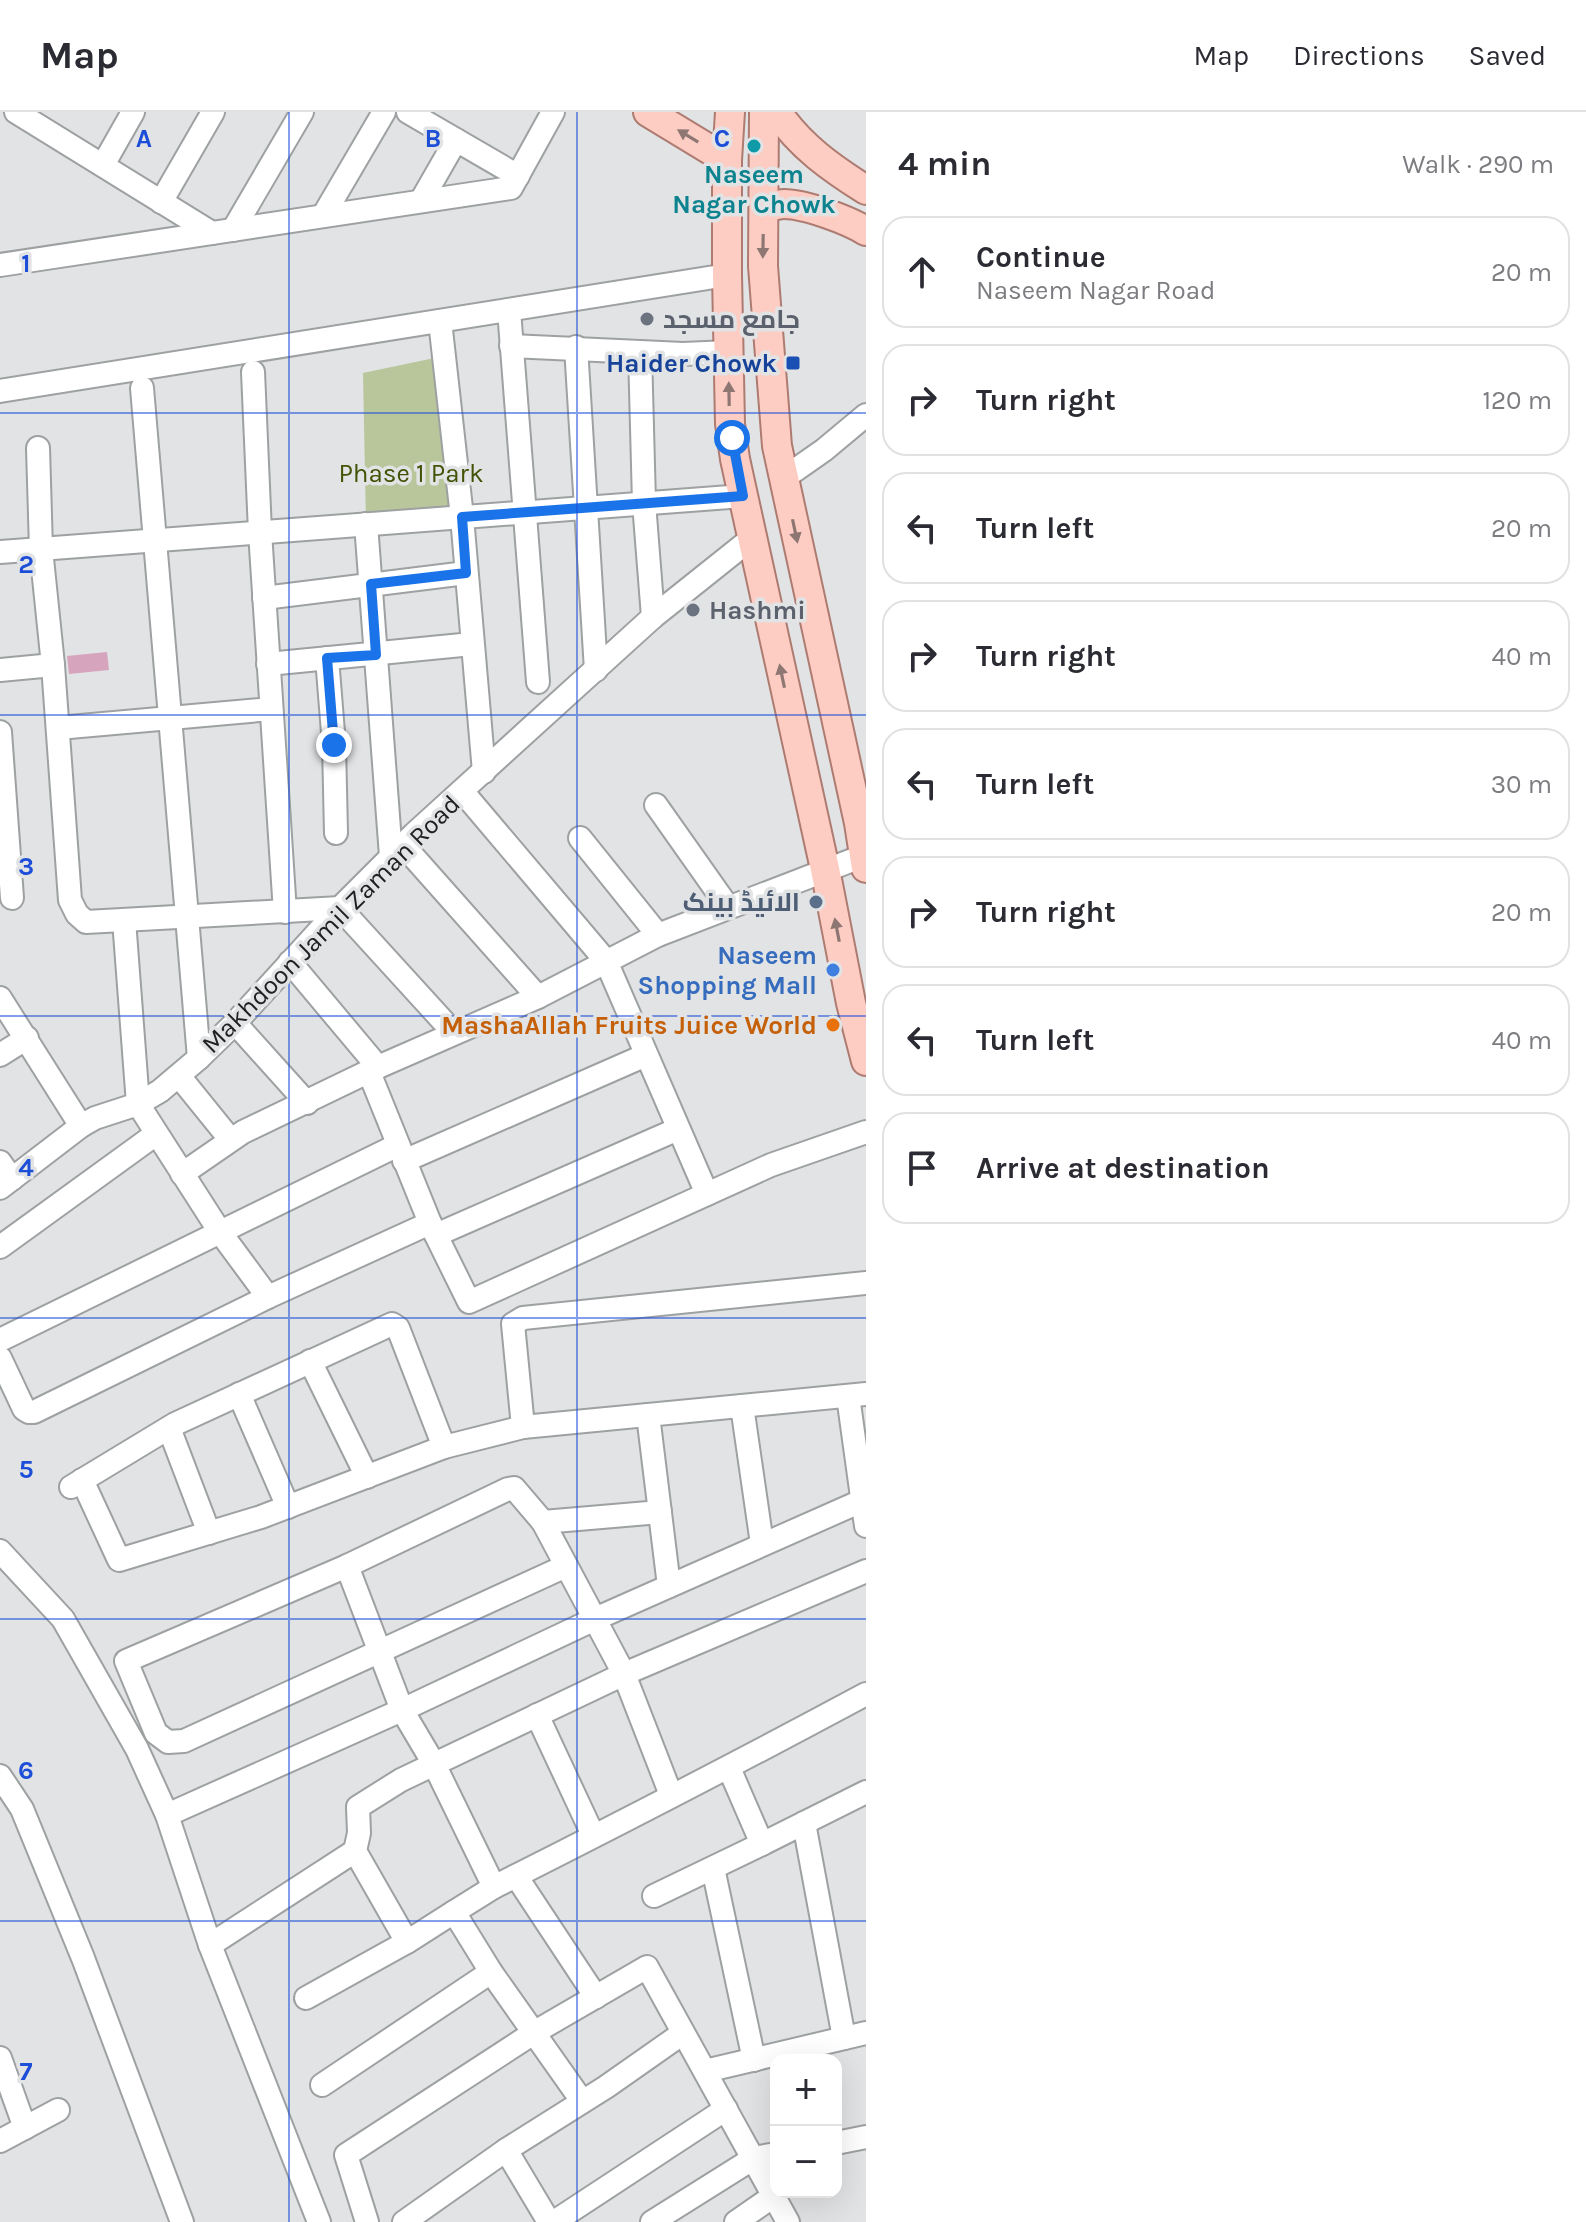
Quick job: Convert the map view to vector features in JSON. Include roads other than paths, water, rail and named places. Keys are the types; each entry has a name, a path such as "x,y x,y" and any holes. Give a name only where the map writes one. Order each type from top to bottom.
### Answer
{"main road":[{"path":"648,112 727,160"},
{"path":"730,112 727,275 732,438 851,1003 866,1061"},
{"path":"764,112 764,280 775,434 861,808 864,862"},
{"path":"777,112 788,129 819,159 866,190"},
{"path":"764,208 783,204 804,208 855,224 866,231"},
{"path":"732,438 739,450 753,456 764,449 775,434"}],"street":[{"path":"16,112 47,120 103,165 161,202 222,232"},
{"path":"103,165 133,112"},
{"path":"161,202 213,112"},
{"path":"222,232 302,112"},
{"path":"323,216 384,112"},
{"path":"408,112 518,176"},
{"path":"0,265 511,188 553,112"},
{"path":"421,201 456,140"},
{"path":"0,391 727,275"},
{"path":"509,310 538,682"},
{"path":"440,321 462,517 484,772"},
{"path":"511,346 640,352 729,352"},
{"path":"576,347 596,670"},
{"path":"640,352 644,503 653,617"},
{"path":"253,372 260,532 285,912"},
{"path":"142,388 199,1058"},
{"path":"784,478 866,417"},
{"path":"38,448 41,549 53,665 70,900 77,914 86,922 340,908 454,1033"},
{"path":"0,552 743,496"},
{"path":"366,524 376,655 397,851 538,997"},
{"name":"Makhdoon Jamil Zaman Road","path":"4,1177 81,1126 95,1118 138,1104 179,1076 235,1023 340,908 397,851 653,617 752,538"},
{"path":"264,598 466,573"},
{"path":"268,664 472,644"},
{"path":"327,658 334,745 336,833"},
{"path":"0,670 53,665"},
{"path":"58,728 271,709"},
{"path":"0,732 12,898"},
{"path":"462,791 606,961 707,1194"},
{"path":"656,805 728,907"},
{"path":"580,838 658,935"},
{"path":"182,1174 230,1139 373,1069 538,997 658,935 825,869 864,862"},
{"path":"124,920 138,1104 220,1232 268,1297"},
{"path":"290,962 373,1069 401,1153 433,1229 469,1302 771,1165 866,1132"},
{"path":"0,998 81,1126"},
{"path":"235,1023 307,1103"},
{"path":"0,1055 27,1038"},
{"path":"0,1340 220,1232 401,1153 646,1055"},
{"path":"179,1076 230,1139"},
{"path":"0,1358 24,1409 34,1412 268,1297 678,1129"},
{"path":"0,1247 156,1134"},
{"path":"523,1427 513,1324 517,1320 866,1283"},
{"path":"444,1447 398,1328 392,1324 169,1428 76,1484 119,1560 288,1507 444,1447 523,1427 857,1395 866,1526"},
{"path":"310,1361 367,1477"},
{"path":"239,1394 288,1507"},
{"path":"742,1406 762,1544"},
{"path":"648,1415 669,1586"},
{"path":"169,1428 209,1533"},
{"path":"566,1566 184,1741 168,1742 156,1733 126,1661 347,1566 514,1488 543,1522 624,1674 671,1795"},
{"path":"167,1815 863,1500"},
{"path":"543,1522 660,1512"},
{"path":"0,1551 63,1619 137,1749 167,1815 210,1945 319,2222"},
{"path":"347,1566 402,1710 434,1764 494,1887"},
{"path":"407,1942 355,1851 359,1833 358,1807 401,1780 624,1674 866,1571"},
{"path":"306,1998 407,1942 494,1887 729,1768 866,1694"},
{"path":"537,1715 593,1835"},
{"path":"729,1768 762,1844"},
{"path":"0,1776 22,1809 78,1944 182,2222"},
{"path":"654,1896 866,1792"},
{"path":"705,2071 855,2036 804,1823"},
{"path":"210,1945 355,1851"},
{"path":"713,1868 754,2060"},
{"path":"516,1876 596,1997"},
{"path":"454,1912 491,1972 582,2101"},
{"path":"367,2222 346,2155 535,2032 647,1967 726,2109 765,2156 770,2176"},
{"path":"322,2085 491,1972"},
{"path":"404,2222 506,2150 683,2033"},
{"path":"0,2058 25,2128"},
{"path":"506,2150 552,2222 726,2109"},
{"path":"0,2141 58,2110"},
{"path":"842,2142 866,2137"},
{"path":"652,2222 765,2156"},
{"path":"736,2222 771,2198"},
{"path":"776,2198 788,2222"}],"place":[{"name":"Naseem Nagar Chowk","path":"754,146"},
{"name":"جامع مسجد","path":"647,319"},
{"name":"Haider Chowk","path":"793,363"},
{"name":"Hashmi","path":"693,610"},
{"name":"الائیڈ بینک","path":"816,902"},
{"name":"Naseem Shopping Mall","path":"833,970"},
{"name":"MashaAllah Fruits Juice World","path":"833,1025"}],"park label":[{"name":"Phase 1 Park","path":"411,473"}]}
